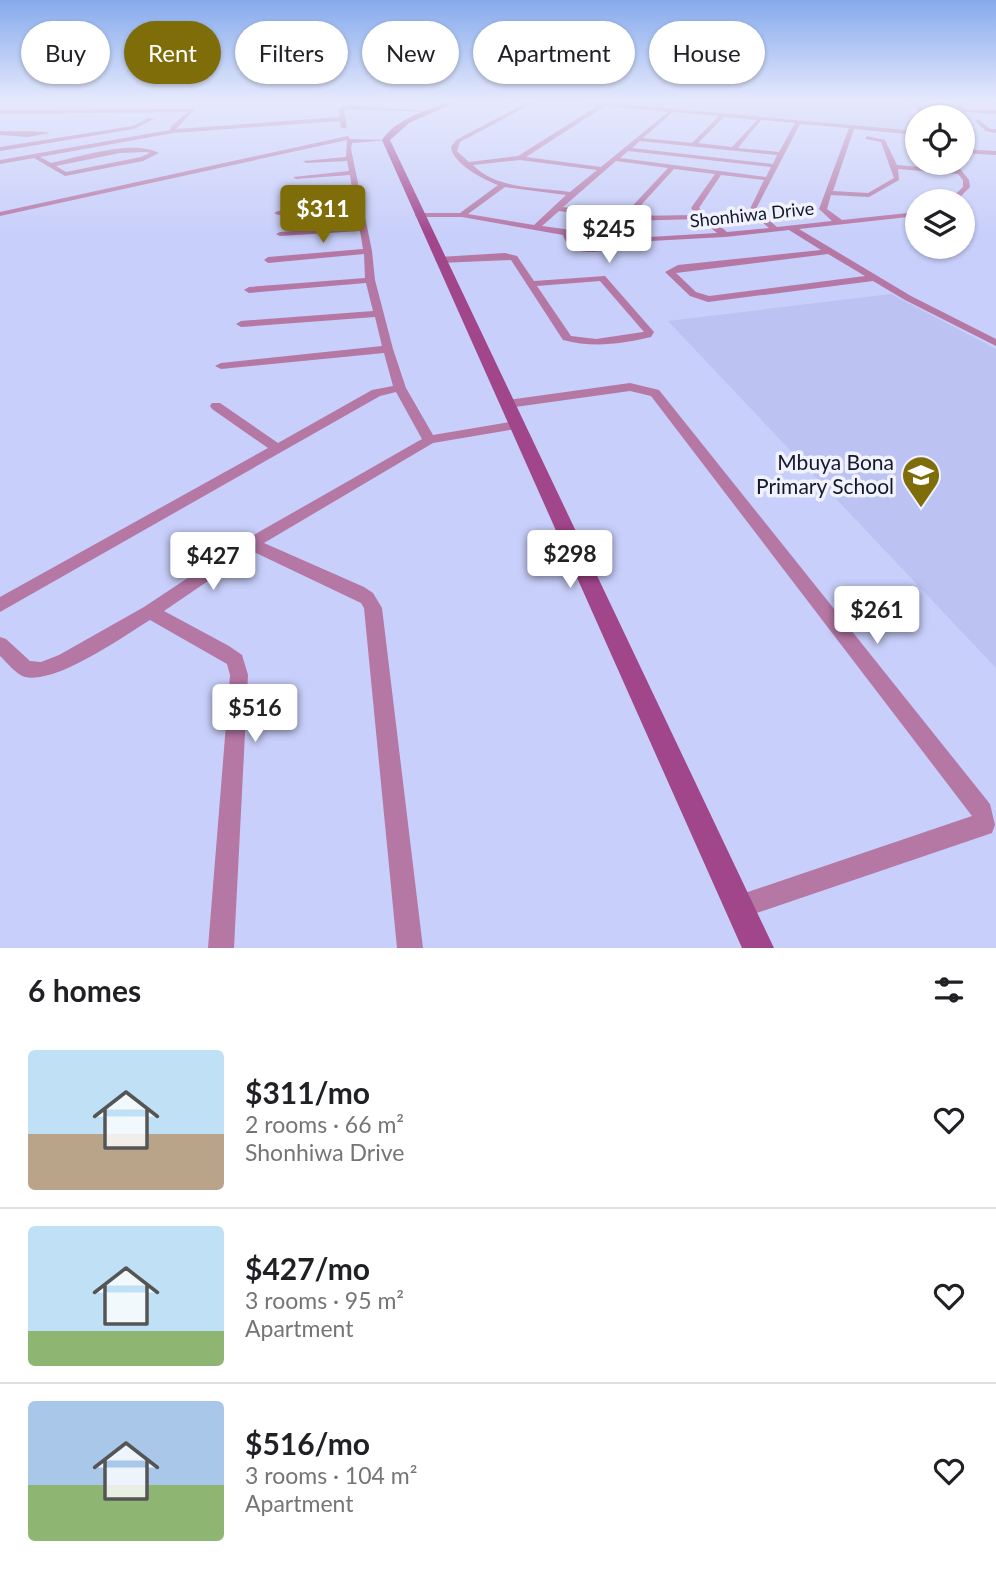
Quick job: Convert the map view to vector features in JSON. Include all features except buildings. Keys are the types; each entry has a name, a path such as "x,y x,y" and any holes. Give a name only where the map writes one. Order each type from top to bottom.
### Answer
{"street":[{"path":"0,149 23,145"},
{"path":"0,162 94,145"},
{"path":"0,214 319,145"},
{"path":"348,145 351,173 368,251 370,280 388,349 400,388 429,440"},
{"path":"388,145 758,948"},
{"path":"455,145 454,152 483,178 504,184 572,194"},
{"path":"520,158 540,145"},
{"path":"536,228 572,194 632,145"},
{"path":"695,145 781,154"},
{"path":"734,149 737,145"},
{"path":"775,229 753,211 786,145"},
{"path":"841,222 829,216 823,209 831,193 846,145"},
{"path":"831,193 855,196 873,193 897,179 885,145"},
{"path":"51,165 141,149 156,153 143,159 65,174"},
{"path":"627,149 776,166"},
{"path":"975,152 996,153"},
{"path":"35,156 73,180"},
{"path":"468,164 520,158 603,169"},
{"path":"306,161 349,159"},
{"path":"614,159 769,179"},
{"path":"625,219 673,166"},
{"path":"894,167 905,168"},
{"path":"720,172 695,208 701,217 725,234"},
{"path":"296,177 351,173"},
{"path":"462,215 504,184"},
{"path":"296,193 356,190"},
{"path":"278,213 360,207"},
{"path":"556,208 625,219 701,217"},
{"name":"Shonhiwa Drive","path":"419,215 462,215 566,233 632,240 725,234 905,215"},
{"path":"280,234 364,228"},
{"path":"791,228 875,278 996,343"},
{"path":"566,233 569,242 580,250 624,246 632,240"},
{"path":"268,260 368,251"},
{"path":"832,251 678,268 670,272 693,294 708,299 875,278"},
{"path":"439,260 509,256 514,258 530,284 566,338 588,343 647,335 649,332 602,278 530,284"},
{"path":"249,290 370,280"},
{"path":"241,324 380,314"},
{"path":"221,366 388,349"},
{"path":"508,404 630,387 655,393 982,812 985,820 984,825 739,907"},
{"path":"0,605 376,393 400,388"},
{"path":"216,406 277,448"},
{"path":"0,644 26,669 43,670 150,612 251,544 346,486 429,440 516,425"},
{"path":"251,544 358,592 367,598 373,608 410,948"},
{"path":"150,612 223,651 235,660 239,675 221,948"}],"shaded area":[{"name":"Mbuya Bona Primary School","path":"891,294 996,349 996,668 668,321"}],"place":[{"name":"Mbuya Bona Primary School","path":"921,509"}]}
